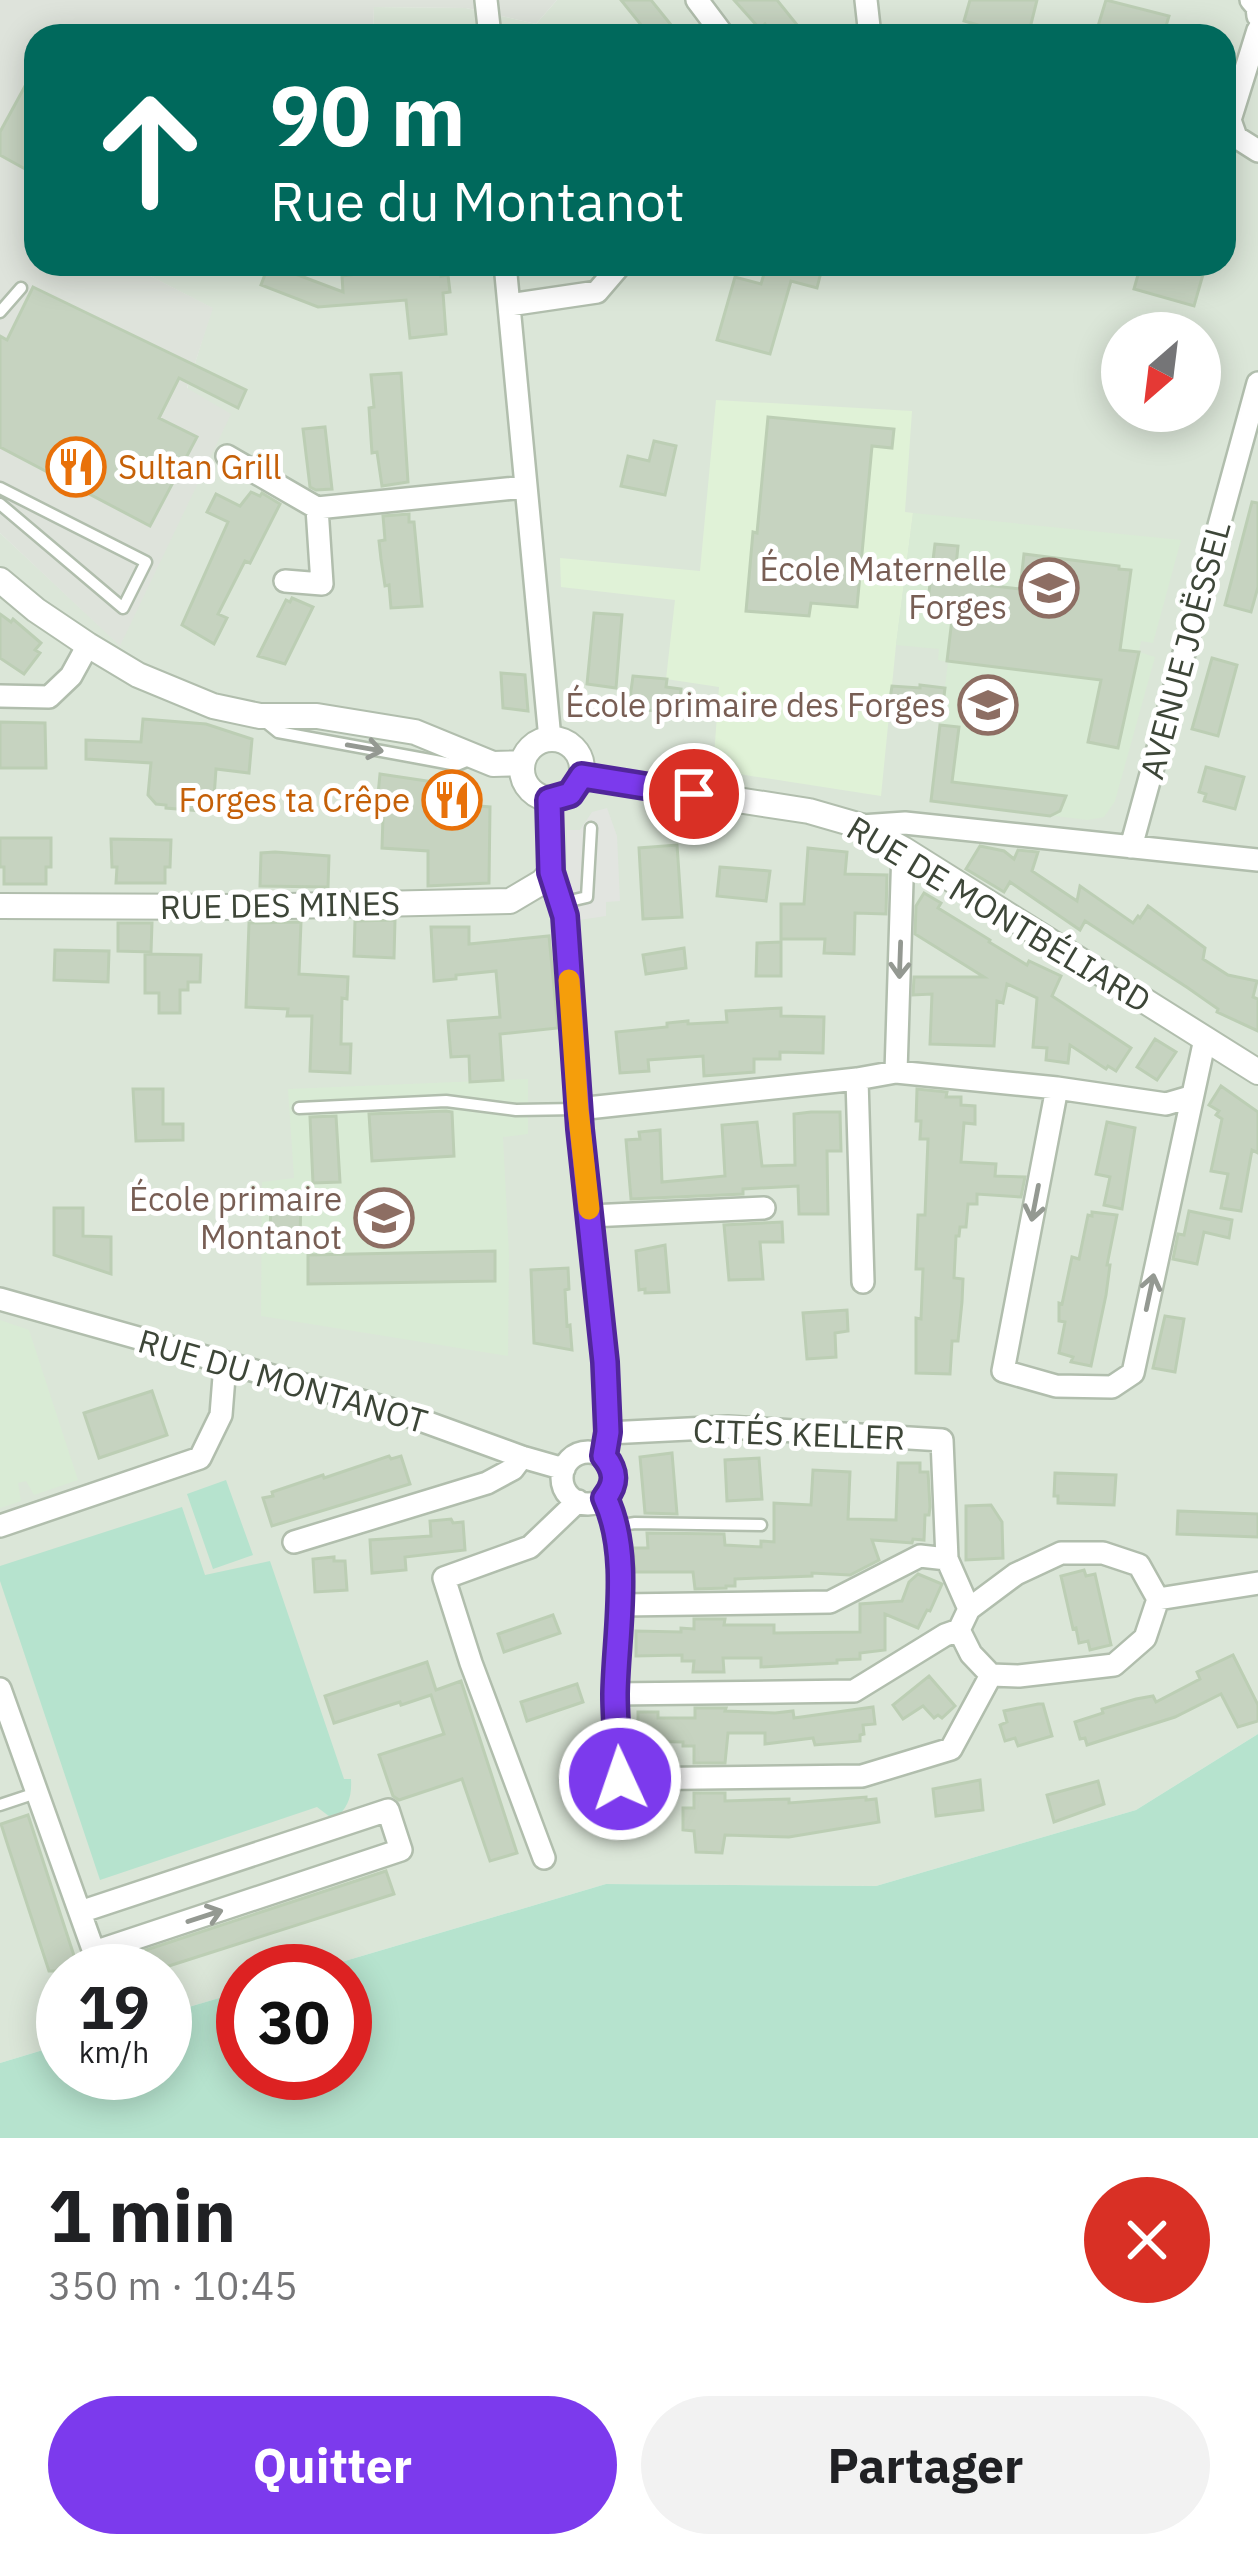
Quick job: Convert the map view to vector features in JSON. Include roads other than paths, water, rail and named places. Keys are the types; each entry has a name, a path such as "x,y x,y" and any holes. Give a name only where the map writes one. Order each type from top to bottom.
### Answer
{"street":[{"path":"1251,0 1258,16"},
{"path":"1236,101 1258,30"},
{"path":"506,276 550,739"},
{"path":"508,305 597,292 611,276"},
{"name":"AVENUE JOËSSEL","path":"1131,848 1258,383"},
{"path":"227,456 317,508 525,487"},
{"path":"285,580 322,584 317,508"},
{"path":"0,580 36,610 138,675 213,706 260,716 317,716 415,732 493,764 521,763"},
{"path":"0,697 49,697 70,676 88,645"},
{"path":"550,739 575,750 582,776 570,794 549,800 527,788 521,763 531,746 550,739"},
{"name":"RUE DE MONTBÉLIARD","path":"582,776 809,811 861,826 1258,1072"},
{"path":"549,800 551,872 565,916 578,1109 605,1362 608,1432 604,1456"},
{"path":"861,826 904,823 1258,860"},
{"path":"896,1072 903,849"},
{"name":"RUE DES MINES","path":"0,906 510,901 551,872"},
{"path":"1057,1088 1003,1371 1056,1386 1112,1387 1133,1373 1205,1039"},
{"path":"578,1109 896,1072 1166,1104 1190,1097"},
{"path":"857,1079 863,1282"},
{"path":"590,1216 764,1208"},
{"name":"RUE DU MONTANOT","path":"0,1299 390,1409 564,1469"},
{"path":"0,1526 200,1458 221,1415 225,1364"},
{"name":"CITÉS KELLER","path":"608,1432 728,1427 942,1440 947,1559 970,1654 991,1675"},
{"path":"580,1453 604,1456 614,1477 612,1489 605,1498 578,1502 564,1488 564,1469 580,1453"},
{"path":"294,1542 487,1483 513,1469 522,1457"},
{"path":"605,1498 614,1526 622,1605 615,1694 620,1779 862,1776 951,1749 991,1675 1114,1665 1145,1638 1158,1599 1138,1565 1103,1553 1061,1553 1016,1574 945,1635 854,1691 615,1694"},
{"path":"544,1858 444,1578 530,1547 578,1502"},
{"path":"622,1605 830,1602 920,1556 947,1559"},
{"path":"1158,1599 1258,1583"},
{"path":"0,1689 94,1952 401,1850 388,1810 80,1912"}],"lane":[{"path":"0,312 21,288"},
{"path":"0,488 146,562 123,608 0,504"},
{"path":"561,903 587,897 591,828"},
{"path":"299,1108 446,1100 516,1110 578,1109"},
{"path":"614,1526 761,1525"},
{"path":"0,1804 36,1792"}],"place":[{"name":"Sultan Grill","path":"76,467"},
{"name":"École Maternelle Forges","path":"1049,588"},
{"name":"École primaire des Forges","path":"988,705"},
{"name":"Forges ta Crêpe","path":"452,800"},
{"name":"École primaire Montanot","path":"384,1218"}]}
